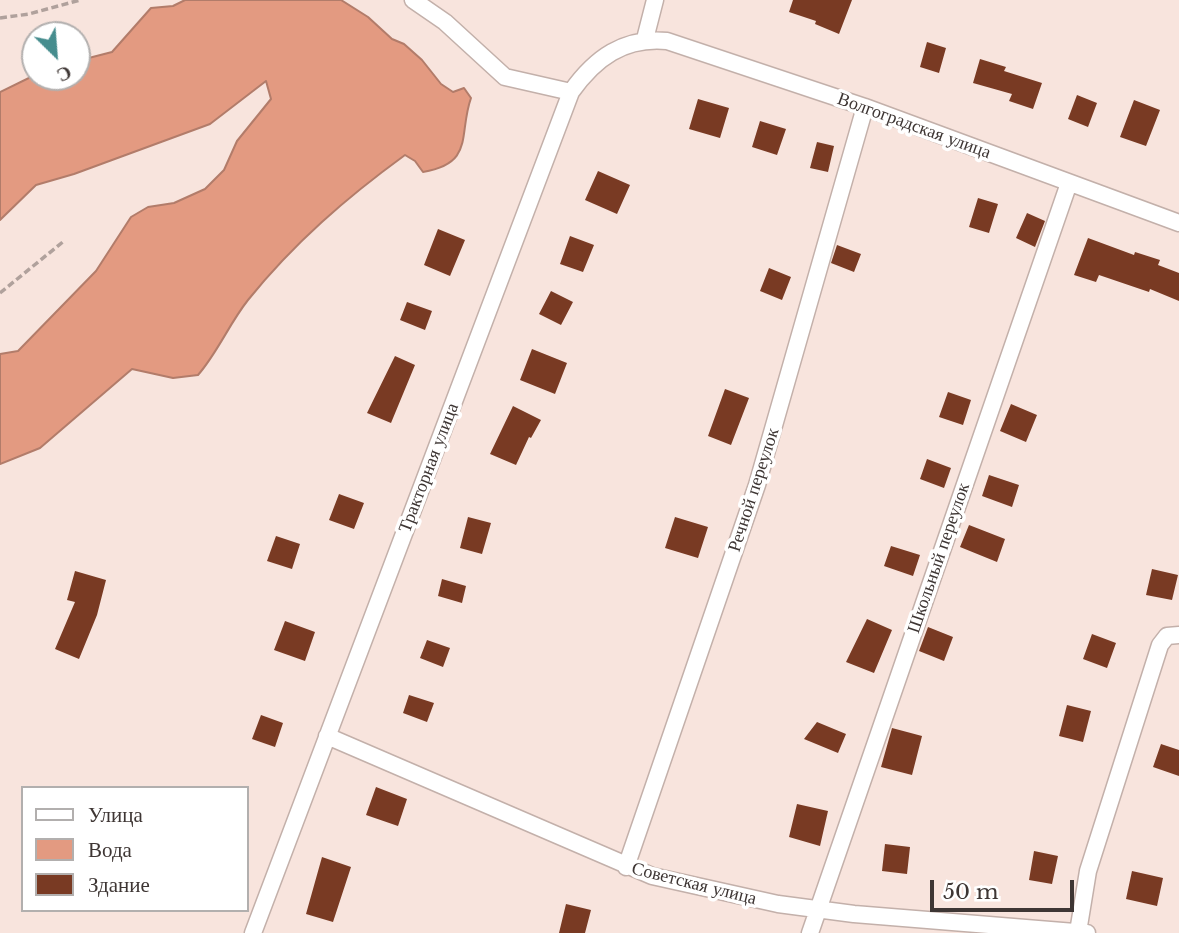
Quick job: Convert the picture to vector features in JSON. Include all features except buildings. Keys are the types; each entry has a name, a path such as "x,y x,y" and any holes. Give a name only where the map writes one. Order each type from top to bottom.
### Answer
{"street":[{"path":"413,0 445,22 505,77 571,92"},
{"path":"645,39 655,0"},
{"name":"Тракторная улица","path":"253,933 571,92 598,60 630,43 645,39"},
{"name":"Волгоградская улица","path":"645,39 667,41 865,107 1179,223"},
{"name":"Речной переулок","path":"626,867 757,485 865,107"},
{"name":"Школьный переулок","path":"810,933 1069,183"},
{"path":"1079,932 1088,872 1160,645 1167,636 1179,635"},
{"name":"Советская улица","path":"327,736 626,867 677,882 818,909 1087,933"}],"path":[{"path":"0,18 29,14 80,0"},
{"path":"0,293 64,241"}],"water":[{"path":"185,0 341,0 368,17 392,39 404,44 422,60 441,84 453,92 464,88 471,98 462,146 451,162 423,172 415,161 405,155 342,205 302,240 266,279 241,309 198,375 173,378 132,369 40,448 0,464 0,354 18,351 96,271 131,217 148,207 174,203 205,189 224,170 237,141 271,99 266,81 210,124 74,174 36,185 0,220 0,92 21,82 21,91 91,91 91,57 112,52 151,8 173,6"}]}
